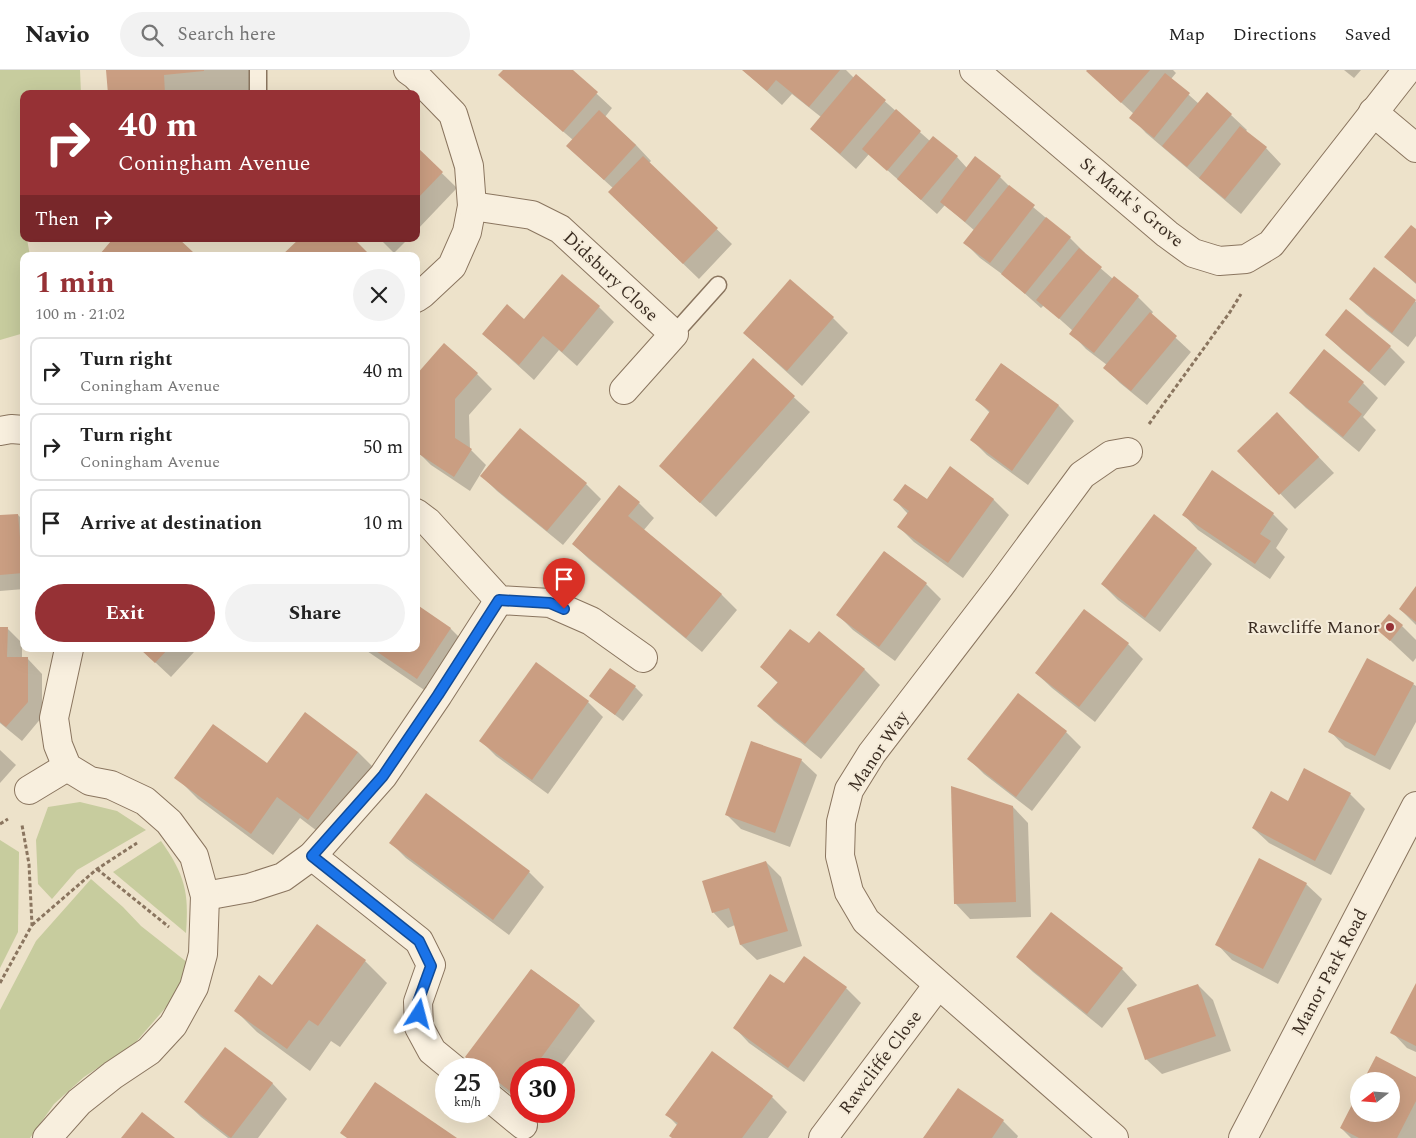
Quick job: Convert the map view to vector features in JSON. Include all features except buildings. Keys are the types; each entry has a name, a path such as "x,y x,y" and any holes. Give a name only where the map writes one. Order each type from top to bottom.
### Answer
{"street":[{"path":"408,70 453,114 469,166 472,206 467,232 452,266 420,294"},
{"name":"St Mark's Grove","path":"974,70 1167,234 1193,253 1219,262 1246,259 1271,244 1407,70"},
{"path":"1373,112 1416,148"},
{"name":"Didsbury Close","path":"472,206 532,215 560,229 674,334 624,390"},
{"path":"0,431 20,430"},
{"name":"Manor Way","path":"1114,1138 938,986 866,921 849,892 840,856 840,822 849,790 872,754 1082,475 1111,455 1128,452"},
{"path":"420,516 428,522 499,600 550,603 591,621 643,658"},
{"path":"205,896 249,888 283,877 312,856 383,776 499,600"},
{"path":"47,1138 79,1102 149,1050 173,1024 194,987 203,954 205,896 194,856 169,822 145,802 111,785 90,781 67,767 58,746 54,718 68,652"},
{"path":"29,790 67,767"},
{"name":"Manor Park Road","path":"1243,1138 1416,806"},
{"path":"312,856 419,941 431,966 418,1002 419,1027 432,1051 441,1058"},
{"name":"Rawcliffe Close","path":"823,1138 938,986"},
{"path":"500,1106 522,1125"}],"lane":[{"path":"258,70 258,90"},
{"path":"674,334 718,284"}],"path":[{"path":"1128,452 1230,312 1271,244"},
{"path":"21,821 29,864 32,925"},
{"path":"0,983 32,925 97,870 169,822"},
{"path":"97,870 203,954"}],"green space":[{"path":"0,70 80,70 81,90 20,90 20,242 28,242 29,252 20,252 20,334 0,340"},
{"path":"80,802 117,811 146,830 77,870 52,899 38,884 36,840 48,807"},
{"path":"0,840 19,852 18,932 0,968"},
{"path":"161,841 184,884 187,906 186,933 113,872"},
{"path":"91,879 123,907 141,926 188,963 174,998 135,1043 84,1077 54,1104 30,1138 0,1138 0,1010 36,941"}],"place":[{"name":"Rawcliffe Manor","path":"1390,627"}],"route":[{"path":"419,1014 418,1002 431,966 419,941 312,856 383,776 499,600 550,603 564,609"}]}
